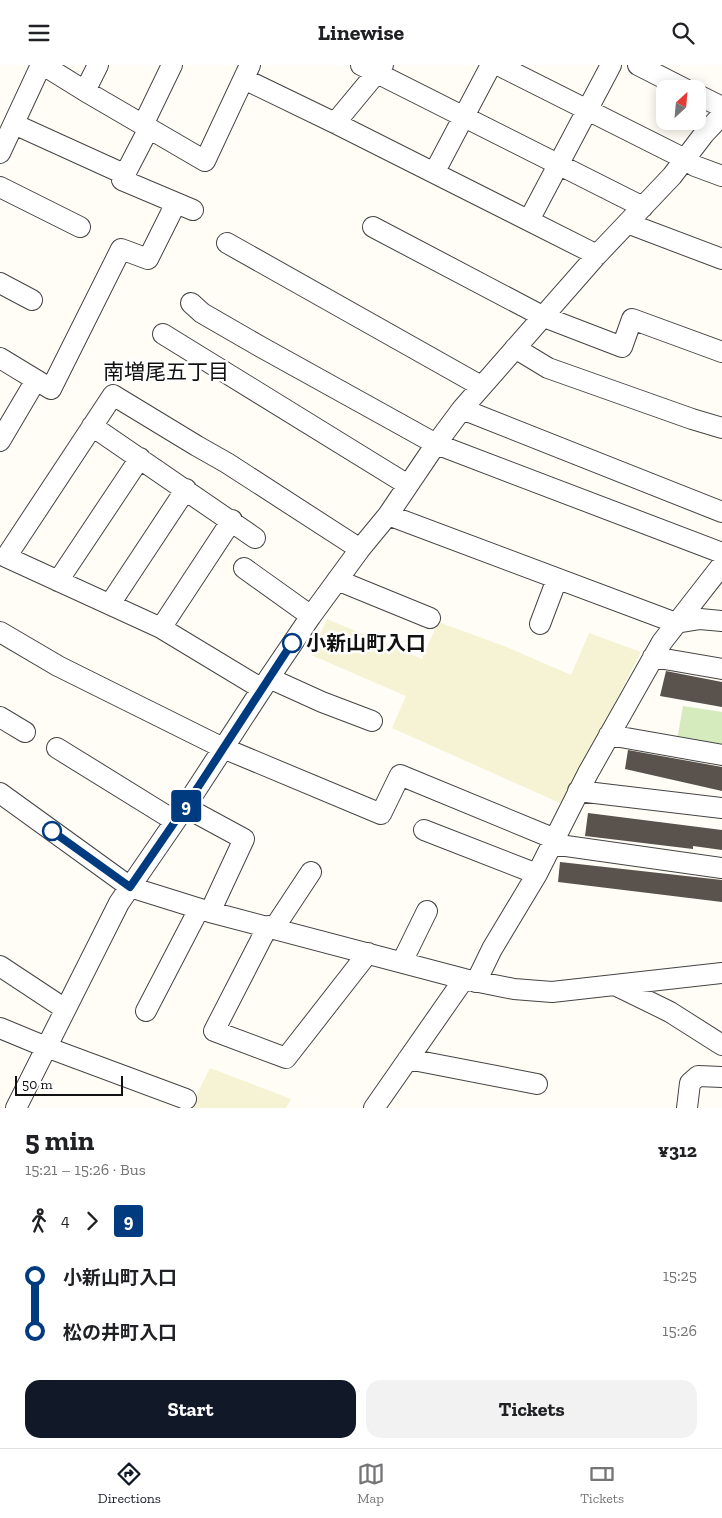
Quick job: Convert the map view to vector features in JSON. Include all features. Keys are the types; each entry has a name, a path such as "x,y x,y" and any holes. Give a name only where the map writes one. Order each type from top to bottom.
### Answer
{"street":[{"path":"0,151 42,65 205,161 247,72 335,123 597,255"},
{"path":"85,91 98,65"},
{"path":"0,358 52,389 121,249 148,259 185,206 122,180 172,65"},
{"path":"434,173 491,65"},
{"path":"498,65 686,159 696,166 722,176"},
{"path":"530,220 611,65"},
{"path":"335,123 373,67 464,116 643,207"},
{"path":"648,67 670,80"},
{"path":"706,99 722,107"},
{"path":"16,1108 119,903 311,616 360,549 388,515 462,409 597,255 686,159 704,134 722,115"},
{"path":"14,124 124,175"},
{"path":"0,187 80,227"},
{"path":"627,223 722,259"},
{"path":"373,227 544,317 622,347 632,319 722,352"},
{"path":"227,243 482,386"},
{"path":"0,283 32,300"},
{"path":"191,303 202,313 262,344 436,444 722,553"},
{"path":"163,334 408,485"},
{"path":"515,348 548,368 722,428"},
{"path":"0,441 36,380"},
{"path":"360,549 227,463 197,447 113,395 6,557 161,628 265,684 322,702 372,721"},
{"path":"462,409 722,512"},
{"path":"92,426 255,538"},
{"path":"58,581 140,458"},
{"path":"110,604 186,489"},
{"path":"388,515 676,623 700,619 722,621"},
{"path":"161,628 232,521"},
{"path":"374,1108 408,1059 492,949 537,873 578,791 653,657 676,623 722,565"},
{"path":"244,568 311,616"},
{"path":"540,624 557,579"},
{"path":"337,580 430,619"},
{"path":"0,632 58,666 224,748 380,814 400,775 553,841 722,868"},
{"path":"653,657 722,669"},
{"path":"0,717 25,732"},
{"path":"609,735 722,755"},
{"path":"57,748 180,814 244,839 146,1011"},
{"path":"578,791 722,808"},
{"path":"0,793 130,887 205,910 470,980 514,989 552,992 722,973"},
{"path":"424,830 537,873"},
{"path":"311,872 271,927 214,1031 286,1058 368,953"},
{"path":"402,962 427,911"},
{"path":"0,966 65,1009"},
{"path":"617,986 670,1012 722,1045"},
{"path":"0,1028 186,1099"},
{"path":"408,1059 537,1084"},
{"path":"686,1108 690,1083 698,1076 722,1077"}],"shaded area":[{"path":"327,619 422,659 438,622 504,646 571,675 589,633 641,652 562,804 392,728 406,696 311,655"},
{"path":"210,1068 291,1099 286,1108 190,1108"}],"green space":[{"path":"683,706 722,712 722,752 676,745"}],"building":[{"path":"666,671 722,682 722,707 660,696"},
{"path":"628,750 722,767 722,791 625,769"},
{"path":"588,813 722,830 722,850 693,846 693,849 585,836"},
{"path":"560,862 722,880 722,902 558,882"}],"bus line":[{"name":"9","path":"52,831 130,887 185,807 292,643"}],"place":[{"name":"小新山町入口","path":"292,643"}],"district":[{"name":"南増尾五丁目","path":"166,371"}]}
